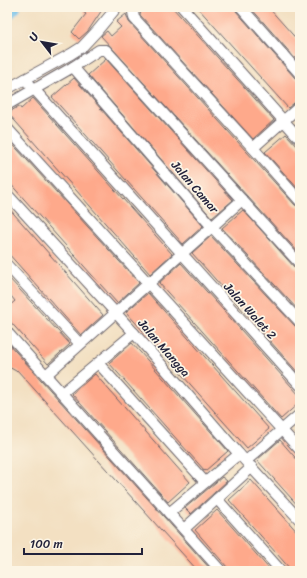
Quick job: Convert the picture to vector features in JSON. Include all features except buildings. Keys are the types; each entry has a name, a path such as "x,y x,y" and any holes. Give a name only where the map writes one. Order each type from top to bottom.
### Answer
{"street":[{"path":"7,89 82,47 98,32 117,7"},
{"path":"136,7 133,14 134,18 300,201"},
{"path":"182,7 300,140"},
{"path":"241,7 300,74"},
{"path":"7,105 73,67 99,50 106,50 300,264"},
{"name":"Jalan Camar","path":"73,67 212,227 300,322"},
{"name":"Jalan Walet 2","path":"25,79 300,385"},
{"path":"253,148 300,106"},
{"path":"7,128 281,431 299,448"},
{"name":"Jalan Mangga","path":"7,194 134,332 239,454 300,520"},
{"path":"46,375 242,200"},
{"path":"7,264 80,344"},
{"path":"7,332 221,571"},
{"path":"62,393 134,332"},
{"path":"98,363 206,482"},
{"path":"184,529 217,499 281,431 300,414"},
{"path":"169,513 239,454"},
{"path":"217,499 281,571"}],"waterway":[{"path":"7,14 14,7"}]}
